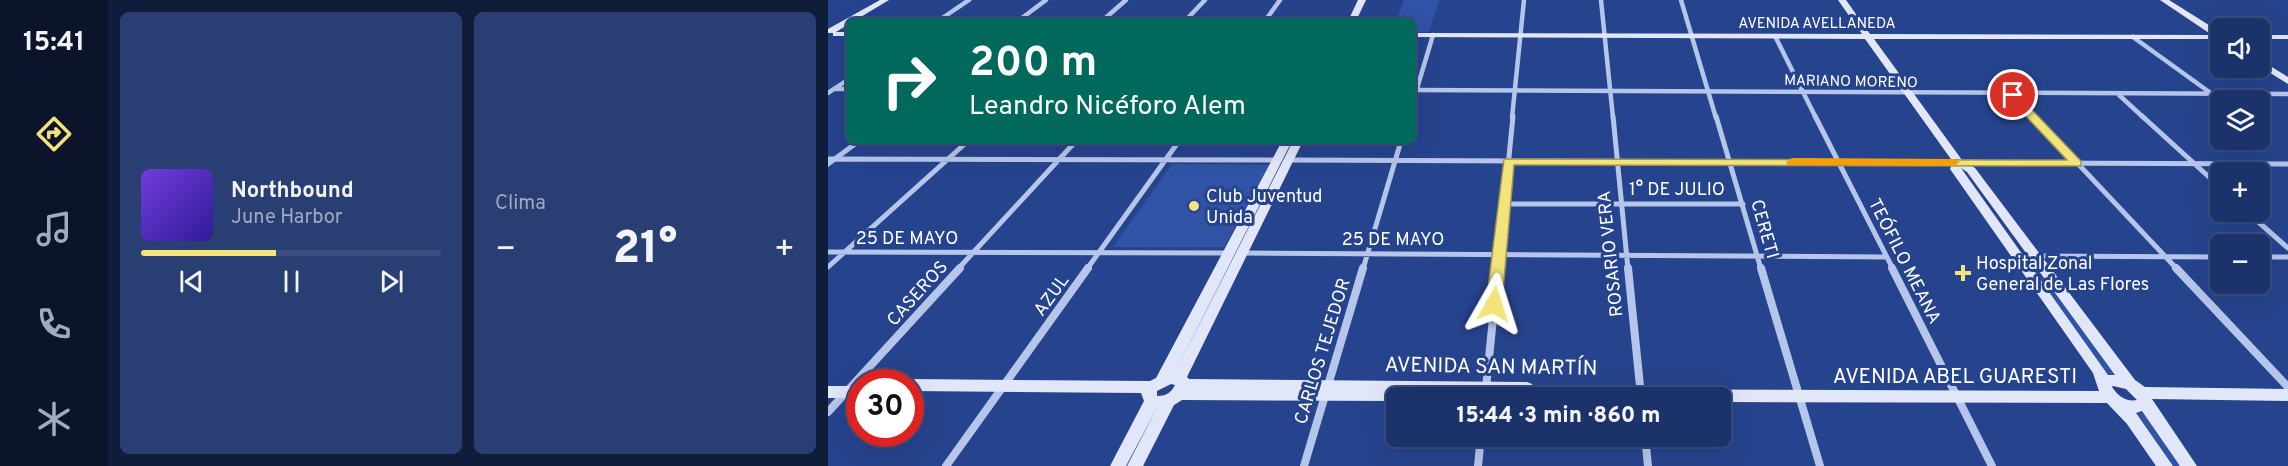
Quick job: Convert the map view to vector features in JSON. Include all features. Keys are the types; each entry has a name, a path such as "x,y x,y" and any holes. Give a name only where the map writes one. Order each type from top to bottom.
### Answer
{"street":[{"path":"858,18 887,0"},
{"path":"857,18 887,0"},
{"path":"942,18 969,0"},
{"path":"1022,18 1046,0"},
{"path":"1105,18 1126,0"},
{"path":"1188,18 1205,0"},
{"path":"1267,18 1280,0"},
{"path":"1353,18 1362,0"},
{"path":"1486,387 1524,0"},
{"name":"ROSARIO VERA","path":"1601,0 1639,387"},
{"name":"CERETI","path":"1681,0 1820,466"},
{"path":"1842,0 1958,162 1971,170 2033,256 2139,393 2189,466"},
{"path":"2164,0 2210,30"},
{"path":"831,34 846,25"},
{"path":"831,34 846,25"},
{"name":"AVENIDA AVELLANEDA","path":"1416,35 2210,37"},
{"path":"1416,87 1433,35"},
{"name":"TEÓFILO MEANA","path":"1775,36 1992,466"},
{"path":"2133,37 2210,93"},
{"path":"2270,37 2288,37"},
{"path":"2270,69 2288,81"},
{"path":"835,89 846,82"},
{"path":"828,91 846,89"},
{"name":"MARIANO MORENO","path":"1416,90 2013,95 2210,94"},
{"name":"MARIANO MORENO","path":"2270,94 2288,94"},
{"path":"2013,95 2288,387"},
{"path":"2119,95 2210,178"},
{"path":"828,164 831,159 854,144"},
{"path":"828,267 965,144"},
{"name":"CASEROS","path":"872,369 1073,144"},
{"name":"AZUL","path":"946,466 1101,253 1177,144"},
{"path":"1283,160 1286,144"},
{"path":"1136,466 1166,390 1283,160 1296,144"},
{"name":"CARLOS TEJEDOR","path":"1304,466 1400,144"},
{"path":"831,159 2288,164"},
{"path":"1958,162 1955,169 2099,371 2109,393 2133,420 2165,466"},
{"name":"1° DE JULIO","path":"1504,204 1743,204"},
{"path":"2258,222 2288,248"},
{"name":"25 DE MAYO","path":"828,252 1887,256"},
{"path":"2018,256 2210,257"},
{"path":"2270,257 2288,257"},
{"path":"2109,393 2117,380 2139,393 2288,395"},
{"path":"828,385 846,387"},
{"name":"AVENIDA SAN MARTÍN","path":"924,386 1001,390"},
{"path":"828,392 846,389"},
{"name":"AVENIDA SAN MARTÍN","path":"924,393 1001,390 1386,391"},
{"path":"1118,466 1166,390"},
{"name":"AVENIDA SAN MARTÍN","path":"1731,393 1798,393"},
{"name":"AVENIDA ABEL GUARESTI","path":"1798,393 2109,393"},
{"path":"2109,393 2134,408 2139,393"},
{"name":"CASEROS","path":"828,412 846,396"},
{"path":"1478,466 1480,447"},
{"path":"1646,447 1648,466"}],"shaded area":[{"path":"1404,0 1439,0 1429,32 1416,32 1416,18 1397,18"},
{"name":"Club Juventud Unida","path":"1172,164 1269,165 1224,247 1113,247"},
{"path":"2030,265 2038,265 2119,378 2110,378"},
{"path":"2133,413 2143,413 2181,466 2171,466"}],"slow traffic":[{"path":"1792,162 1954,162"}],"place":[{"name":"Club Juventud Unida","path":"1194,206"},
{"name":"Hospital Zonal General de Las Flores","path":"1963,273"}],"route":[{"path":"1494,304 1508,161 2077,163 2013,95"}]}
